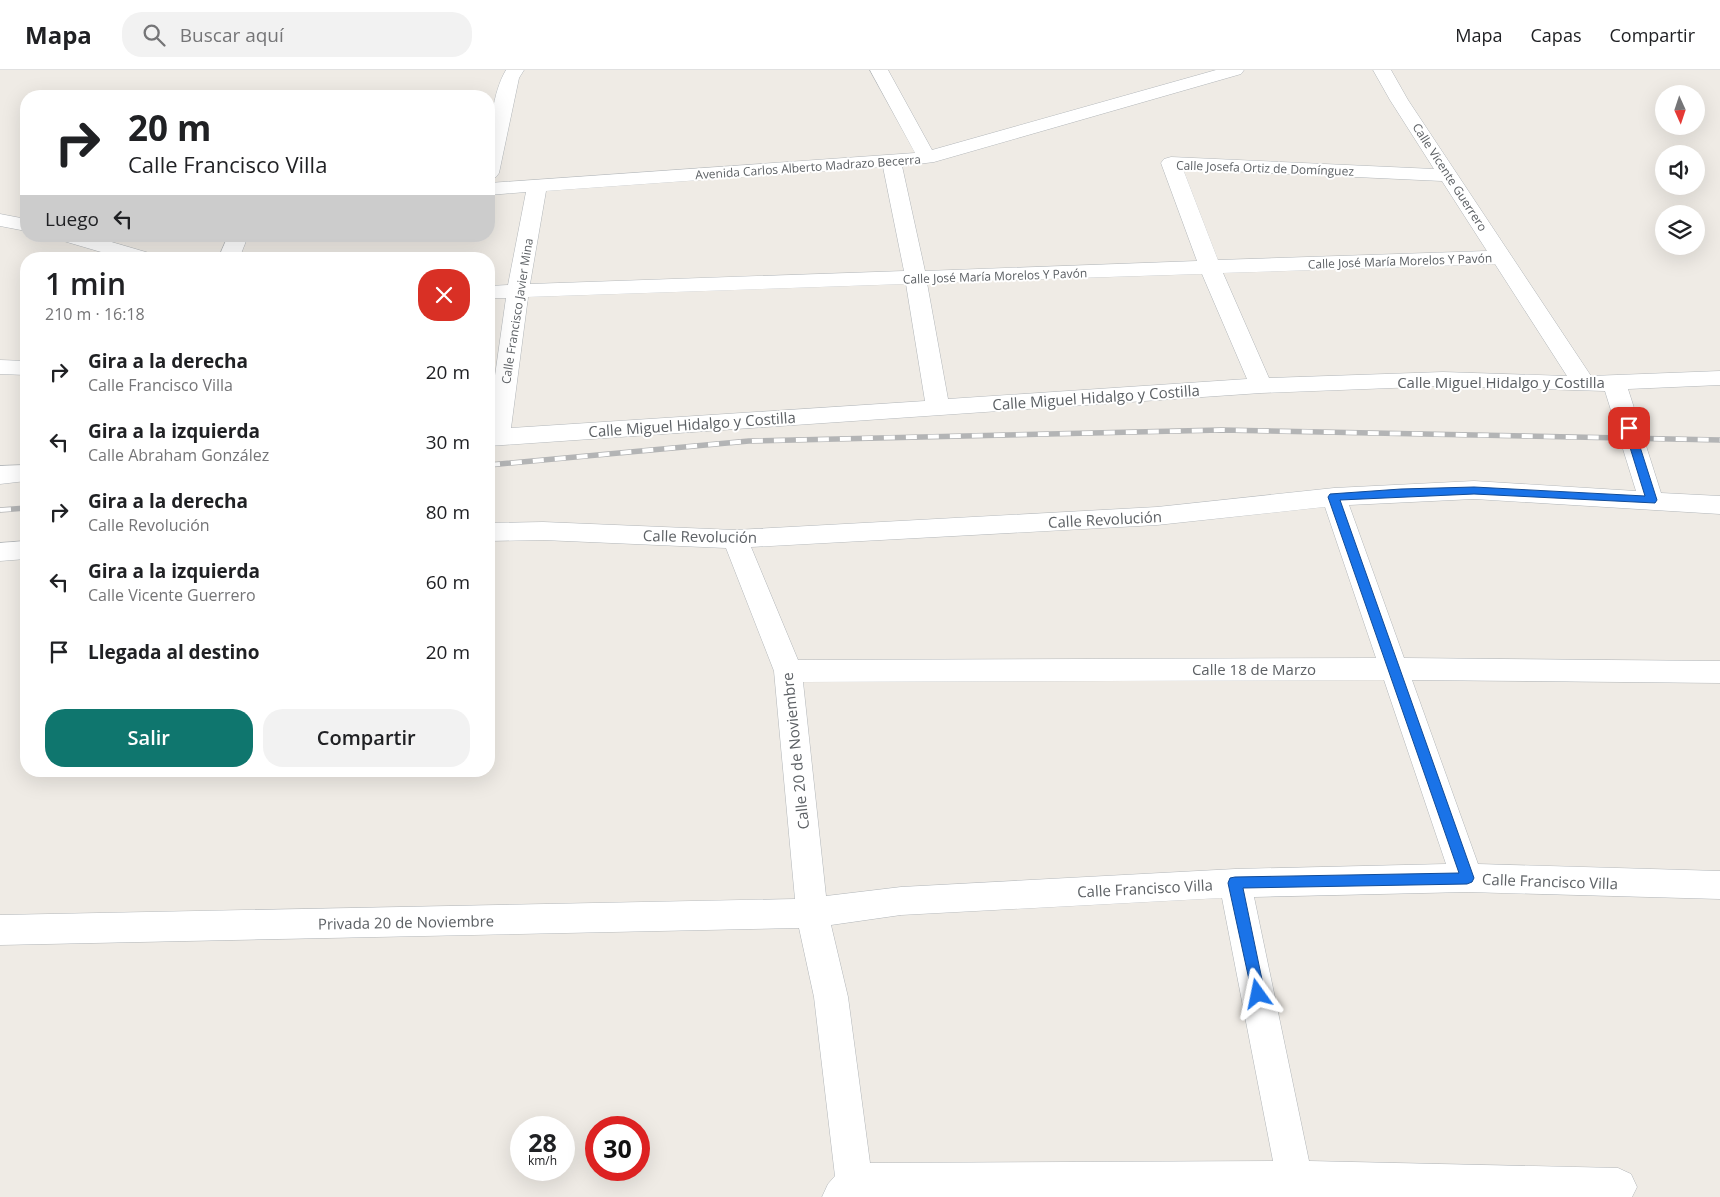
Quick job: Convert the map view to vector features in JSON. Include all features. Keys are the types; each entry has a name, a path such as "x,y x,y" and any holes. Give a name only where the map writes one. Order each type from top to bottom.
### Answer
{"street":[{"path":"495,146 510,78 515,70"},
{"path":"878,70 928,158"},
{"name":"Avenida Carlos Alberto Madrazo Becerra","path":"495,189 928,158 1189,76 1235,70"},
{"name":"Calle Vicente Guerrero","path":"1382,70 1399,100 1584,384"},
{"path":"891,161 916,279 938,407"},
{"name":"Calle Josefa Ortiz de Domínguez","path":"1261,386 1210,267 1170,163 1449,175"},
{"name":"Calle Francisco Javier Mina","path":"495,426 537,186"},
{"path":"0,220 20,225"},
{"path":"0,227 20,226"},
{"path":"88,242 124,252"},
{"name":"Calle José María Morelos Y Pavón","path":"495,292 1502,258"},
{"path":"0,367 20,368"},
{"name":"Calle Miguel Hidalgo y Costilla","path":"495,438 1261,386 1443,379 1584,384 1715,373"},
{"path":"1614,382 1651,500"},
{"path":"0,475 20,473"},
{"name":"Calle Revolución","path":"495,532 543,531 735,539 1158,516 1334,497 1401,492 1474,490 1720,505"},
{"path":"1334,497 1392,669 1467,878"},
{"name":"Calle 20 de Noviembre","path":"735,539 788,670 812,914 831,997 847,1189"},
{"path":"0,552 20,550"},
{"name":"Calle 18 de Marzo","path":"788,670 1392,669 1720,672"},
{"name":"Calle Francisco Villa","path":"812,914 901,901 1235,883 1467,878 1720,885"},
{"path":"1235,883 1297,1188"},
{"name":"Privada 20 de Noviembre","path":"0,930 812,914"},
{"path":"847,1189 1618,1187"}],"railway":[{"path":"495,464 749,441 1221,430 1720,440"},
{"path":"0,510 20,508"}],"route":[{"path":"1258,994 1235,883 1467,878 1392,669 1334,497 1401,492 1474,490 1651,500 1629,428"}]}
